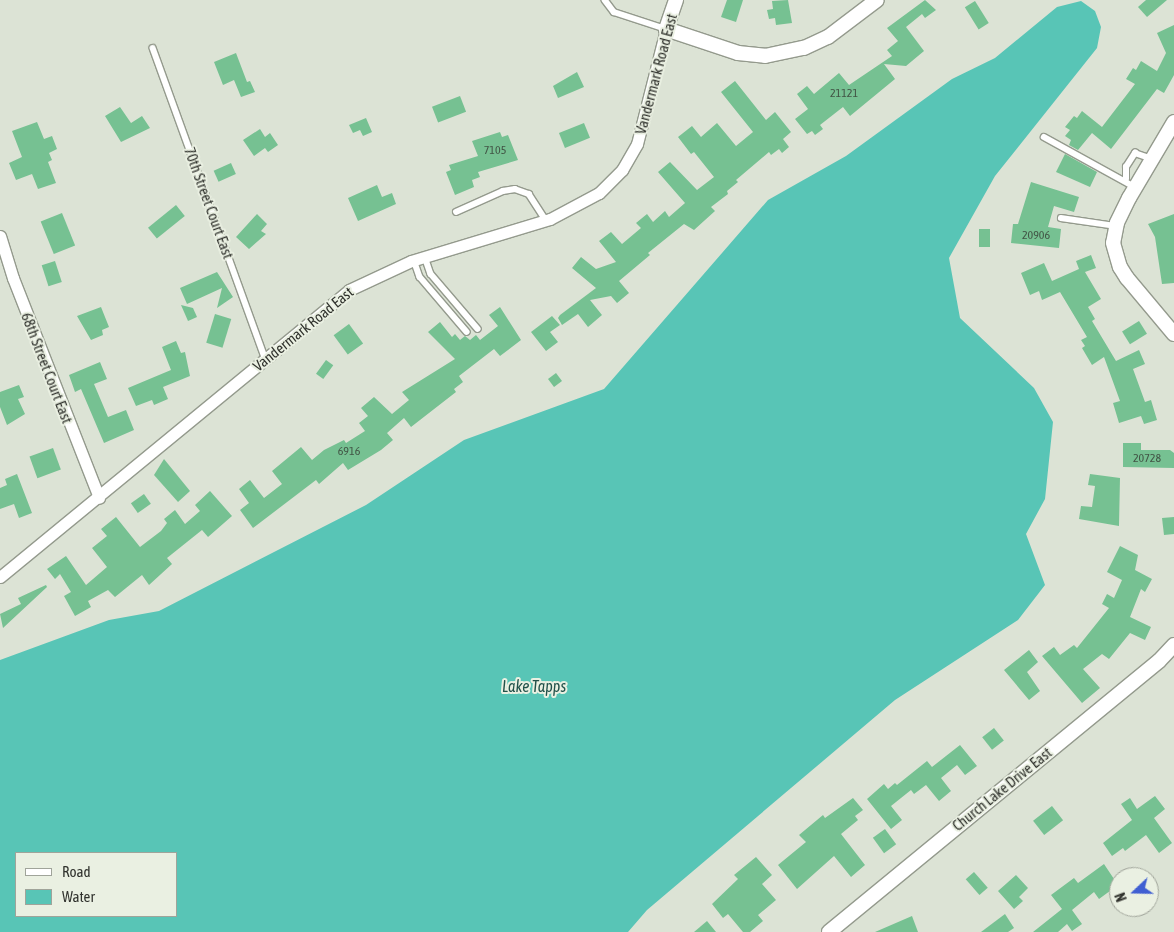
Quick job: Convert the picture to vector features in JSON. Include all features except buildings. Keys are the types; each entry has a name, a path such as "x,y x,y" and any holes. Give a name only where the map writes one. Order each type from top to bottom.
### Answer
{"street":[{"name":"Vandermark Road East","path":"0,577 99,498 348,290 420,258 546,220 583,204 598,193 630,159 644,123 666,30 676,0"},
{"path":"666,30 738,53 780,54 804,48 828,37 877,0"},
{"path":"1174,122 1152,159 1130,183 1116,226 1113,243 1120,267 1174,334"},
{"name":"68th Street Court East","path":"0,236 16,287 99,498"},
{"name":"Church Lake Drive East","path":"829,932 1152,667 1174,644"}],"lane":[{"path":"605,0 614,12 666,30"},
{"name":"70th Street Court East","path":"153,48 265,358"},
{"path":"1044,137 1130,183"},
{"path":"456,212 503,191 521,190 528,194 546,220"},
{"path":"1061,218 1116,226"},
{"path":"420,258 431,274 478,329"},
{"path":"420,258 420,278 467,332"}],"water":[{"name":"Lake Tapps","path":"1081,1 1095,11 1101,27 1097,48 995,176 949,258 960,318 1034,388 1053,422 1045,499 1026,534 1045,585 1018,620 895,700 647,910 628,932 0,932 0,660 109,620 159,611 366,505 464,440 604,389 768,200 846,156 952,79 995,58 1057,7"}]}
